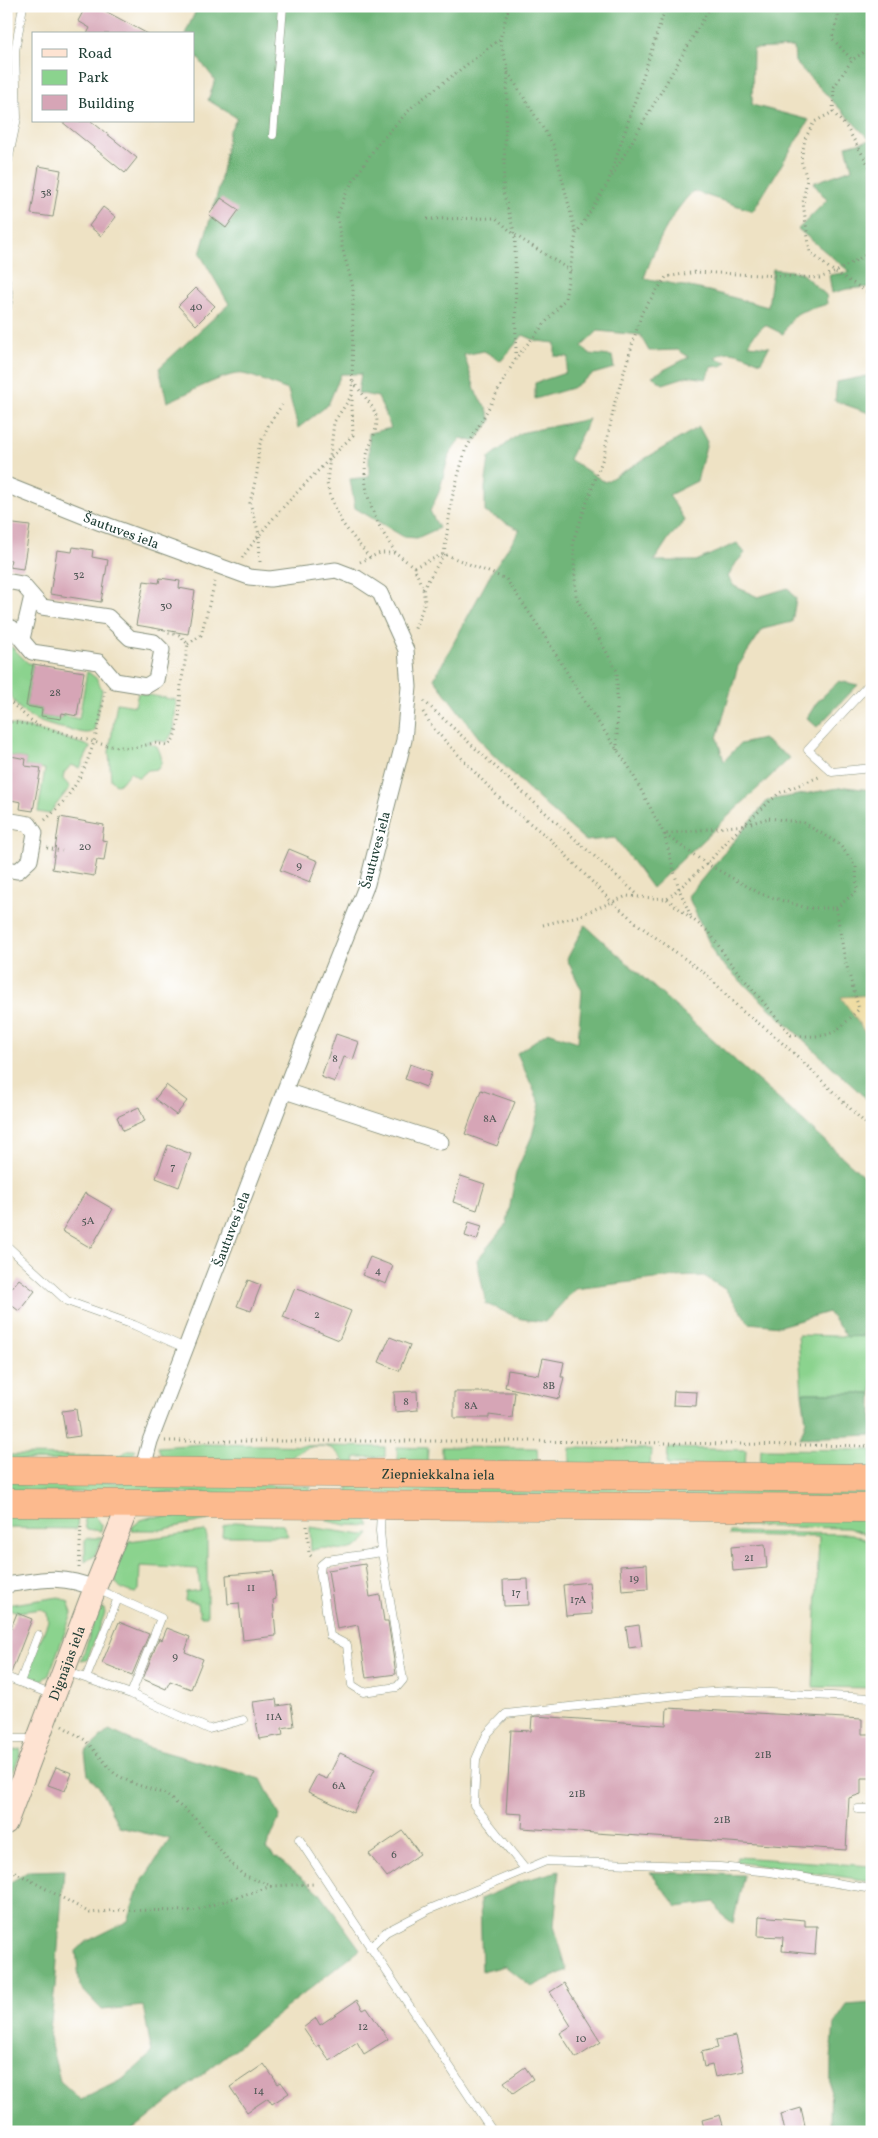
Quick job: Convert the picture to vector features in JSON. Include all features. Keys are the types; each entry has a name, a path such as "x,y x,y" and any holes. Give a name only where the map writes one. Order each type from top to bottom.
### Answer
{"highway":[{"name":"Ziepniekkalna iela","path":"6,1470 872,1478"},
{"path":"327,1474 333,1481 335,1491 329,1505"},
{"path":"6,1503 872,1508"}],"main road":[{"name":"Dignājas iela","path":"6,1824 63,1671 85,1584 129,1504"}],"street":[{"name":"Šautuves iela","path":"6,485 101,523 249,577 270,579 336,570 357,578 380,593 406,650 409,687 404,740 367,884 284,1091 185,1348 150,1441 142,1472"},
{"path":"6,582 22,584 42,607 108,617 130,638 154,642 162,650 156,680 146,686 115,681 99,662 32,652 12,628 6,627"},
{"path":"22,639 32,596"},
{"path":"6,820 28,824 35,833 30,860 18,871 6,869"},
{"path":"284,1091 441,1142"},
{"path":"6,1586 56,1578 85,1584"}],"lane":[{"path":"6,170 17,118 14,51 22,6"},
{"path":"273,135 283,6"},
{"path":"6,280 9,297 6,312"},
{"path":"872,681 808,750 832,772 872,768"},
{"path":"6,1245 67,1301 125,1322 185,1348"},
{"path":"382,1505 380,1531 382,1552 403,1680 397,1687 363,1692 352,1685 347,1645 330,1636 320,1571 321,1565 328,1560 382,1552"},
{"path":"85,1584 161,1618 131,1694"},
{"path":"86,1678 118,1598"},
{"path":"20,1682 38,1635"},
{"path":"63,1671 131,1694 209,1730 243,1720"},
{"path":"6,1677 54,1696"},
{"path":"526,1869 474,1805 476,1759 487,1734 506,1714 696,1692 872,1698"},
{"path":"6,1738 26,1739 36,1742"},
{"path":"858,1809 872,1809"},
{"path":"299,1839 493,2132"},
{"path":"370,1948 386,1932 430,1910 526,1869 553,1860 720,1867 770,1872 872,1889"}],"path":[{"path":"509,6 500,39 508,71 503,191 515,235 516,358"},
{"path":"608,183 666,6"},
{"path":"576,234 608,183 711,6"},
{"path":"841,6 832,38 852,60"},
{"path":"233,571 259,534 353,435 353,287 342,247 337,216 348,189 376,146 413,106 500,39"},
{"path":"872,47 852,60 834,87 833,112 847,128 872,171"},
{"path":"423,589 444,554 452,498 465,451 516,358 565,299 571,271 576,234 554,146 508,71"},
{"path":"833,112 814,122 805,139 801,160 806,179 803,203 810,252 836,272 872,295"},
{"path":"427,219 496,218 515,235 571,271"},
{"path":"617,750 617,672 576,597 573,541 604,455 615,402 642,312 666,277 696,272 819,278 836,272 872,251"},
{"path":"353,382 373,409 377,422 366,460 367,496 384,535 396,553 414,567 426,602 406,650"},
{"path":"352,394 334,422 327,483 329,493 342,523 370,558"},
{"path":"260,578 259,534 250,503 257,473 259,446 269,424 282,405"},
{"path":"336,570 380,553 396,553"},
{"path":"414,567 444,554 506,579 628,767 664,834 679,889 692,919"},
{"path":"6,722 42,727 108,746 134,748 154,743 166,745 171,743 180,721 181,685 188,644 201,635 215,582"},
{"path":"160,632 179,635 188,644"},
{"path":"409,687 638,896"},
{"path":"409,687 433,728 462,761 504,803 549,838 611,901 640,926 707,975 742,1012 769,1031 799,1058 872,1130"},
{"path":"44,821 71,791 82,772 96,741 105,690"},
{"path":"6,692 8,700 6,709"},
{"path":"8,700 29,719 42,727"},
{"path":"667,899 707,864 744,825 780,793 832,772"},
{"path":"770,818 804,823 839,844 856,866 856,890 836,908 807,908 761,894 707,864 664,834 744,825 770,818"},
{"path":"46,848 62,851"},
{"path":"543,925 578,916 627,896 667,899 710,933 728,960 791,1035 819,1037 838,1031 860,1009 845,960 836,908"},
{"path":"150,1441 529,1442 872,1446"},
{"path":"81,1504 80,1564 85,1584"},
{"path":"307,1523 309,1554 321,1565"},
{"path":"46,1717 85,1740 115,1774 132,1783 165,1794 196,1819 228,1860 243,1875 272,1886"},
{"path":"6,1867 90,1913 120,1910 193,1911 272,1886 328,1883"}],"green space":[{"path":"198,6 872,6 872,287 847,289 832,293 829,275 850,272 798,229 827,200 813,183 852,169 846,146 870,140 795,62 794,47 753,49 752,105 809,120 753,211 693,191 670,221 653,254 644,278 709,291 768,307 773,269 800,272 826,295 827,304 800,312 792,319 783,334 765,325 753,336 749,345 769,347 761,362 737,353 726,352 715,358 727,362 722,366 711,367 706,379 688,376 663,384 652,376 689,357 678,350 649,351 640,335 598,331 582,346 589,354 612,356 614,368 593,374 572,388 535,399 535,383 565,373 569,357 555,356 555,343 537,341 523,335 501,361 484,351 464,355 477,395 487,409 491,421 475,442 461,438 449,455 439,492 430,511 439,528 417,538 404,537 355,508 350,479 369,477 369,433 391,428 378,397 358,393 361,374 341,374 328,405 298,428 288,390 243,374 227,376 167,402 159,368 229,304 200,254 219,188 229,132 237,118 208,100 215,80 195,54 195,32 186,32"},
{"path":"872,375 872,414 835,401 837,382"},
{"path":"589,419 569,459 605,482 699,427 707,442 697,481 669,495 685,521 669,538 654,561 696,561 737,543 745,553 736,563 728,577 734,586 758,597 788,588 796,599 792,622 763,629 738,666 717,738 724,761 740,744 763,739 790,758 652,888 615,838 586,841 544,804 489,751 434,679 493,570 520,530 485,512 485,488 489,458 520,433"},
{"path":"8,647 12,647 28,663 33,664 26,706 42,709 41,716 61,719 62,715 79,719 87,671 97,679 102,690 94,731 83,733 46,724 25,713 17,706 7,684 6,652"},
{"path":"839,681 858,685 817,727 807,718 817,702"},
{"path":"138,693 176,700 174,730 167,742 156,740 146,742 157,746 161,755 158,769 148,770 139,778 130,772 121,783 116,784 111,780 109,752 117,703 135,706"},
{"path":"6,724 35,729 89,746 90,748 80,768 71,765 64,773 63,779 70,787 49,814 38,812 45,769 25,766 26,759 6,755"},
{"path":"845,787 872,790 872,995 842,997 872,1043 872,1104 716,958 688,896 768,800"},
{"path":"585,925 868,1180 872,1191 872,1260 863,1336 847,1337 828,1312 780,1326 749,1323 726,1290 704,1276 671,1277 575,1289 545,1322 522,1319 486,1304 477,1260 507,1223 516,1172 532,1136 540,1104 517,1053 548,1032 578,1042 582,991 567,959"},
{"path":"798,1335 872,1337 872,1393 802,1393"},
{"path":"802,1393 872,1393 872,1435 800,1438 806,1421"},
{"path":"202,1444 322,1446 303,1450 288,1461 171,1462 162,1457 158,1447"},
{"path":"322,1446 385,1447 385,1457 356,1457 355,1464 347,1465 334,1450"},
{"path":"397,1447 428,1448 427,1463 398,1464"},
{"path":"442,1447 537,1448 538,1463 442,1464"},
{"path":"570,1448 651,1449 650,1466 570,1465"},
{"path":"668,1448 746,1450 745,1466 667,1465"},
{"path":"761,1449 872,1450 872,1468 760,1467"},
{"path":"128,1450 137,1450 126,1461 6,1460 6,1455 108,1456 123,1454"},
{"path":"6,1480 311,1486 308,1494 6,1492"},
{"path":"348,1486 872,1488 872,1499 348,1493"},
{"path":"6,1513 78,1514 77,1529 6,1528"},
{"path":"94,1514 102,1525 101,1531 86,1529 84,1517"},
{"path":"207,1516 208,1520 160,1530 132,1530 132,1527 141,1520 151,1517"},
{"path":"365,1516 370,1526 346,1525 327,1521 328,1518"},
{"path":"728,1517 872,1519 872,1536 848,1528 730,1526 727,1524"},
{"path":"234,1522 283,1525 288,1536 222,1536 223,1526"},
{"path":"310,1527 362,1535 370,1534 363,1543 355,1547 341,1550 326,1548 311,1551"},
{"path":"205,1531 207,1537 207,1616 200,1616 198,1603 185,1600 186,1592 200,1590 198,1569 140,1566 139,1590 136,1593 119,1586 115,1573 129,1541"},
{"path":"730,1532 852,1534 872,1542 872,1688 813,1687 819,1537 729,1535"},
{"path":"88,1538 102,1538 95,1555 85,1562 85,1541"},
{"path":"59,1597 68,1602 72,1613 49,1675 38,1683 32,1683 26,1678 48,1621 47,1613 41,1609 18,1612 6,1608 6,1605"},
{"path":"99,1608 104,1609 105,1613 87,1660 81,1661"},
{"path":"109,1730 147,1747 261,1779 280,1816 266,1849 319,1892 360,1949 130,2132 6,2132 6,1885 29,1871 64,1870 55,1987 49,2037 60,2081 81,2100 125,2078 152,2053 143,2006 102,2010 80,1987 76,1951 86,1942 128,1921 139,1886 170,1839 119,1827 100,1788 88,1775 85,1752"},
{"path":"20,1749 21,1753 6,1788 6,1756 11,1751"},
{"path":"737,1857 872,1866 872,1881 736,1862"},
{"path":"559,1871 554,1926 567,1970 531,1987 505,1966 482,1972 480,1899 525,1880"},
{"path":"650,1872 744,1875 733,1923 723,1916 715,1902 677,1907"},
{"path":"872,2003 872,2132 830,2132 831,2059 834,2024 847,2005"}],"sand":[{"path":"872,995 872,1043 841,997"}],"building":[{"path":"86,6 96,6 144,32 88,32 90,28 78,21"},
{"path":"62,122 92,122 137,158 125,173"},
{"path":"39,166 61,170 53,217 31,214"},
{"path":"221,198 239,210 226,228 209,215"},
{"path":"103,207 116,217 101,236 89,226"},
{"path":"196,288 215,306 196,325 178,306"},
{"path":"6,523 30,526 23,569 9,567 11,560 6,559"},
{"path":"73,547 93,550 92,557 108,560 101,602 50,594 57,550 72,552"},
{"path":"160,578 180,581 179,588 195,591 188,634 136,625 144,581 159,583"},
{"path":"33,664 84,672 77,716 62,713 61,719 41,716 42,709 26,706"},
{"path":"6,755 26,759 25,766 41,768 33,811 20,809 21,802 6,799"},
{"path":"60,817 104,825 102,840 107,841 104,861 97,860 94,876 52,869"},
{"path":"289,849 318,861 310,882 280,870"},
{"path":"336,1034 359,1042 353,1060 344,1057 335,1082 321,1077"},
{"path":"410,1064 432,1072 426,1087 405,1079"},
{"path":"166,1085 187,1101 176,1115 155,1099"},
{"path":"481,1090 515,1102 497,1146 465,1134"},
{"path":"139,1107 145,1121 123,1131 117,1117"},
{"path":"168,1145 191,1154 179,1187 156,1178"},
{"path":"461,1176 485,1184 477,1210 453,1202"},
{"path":"85,1193 113,1209 91,1248 62,1231"},
{"path":"469,1222 482,1226 477,1240 465,1236"},
{"path":"370,1257 393,1266 386,1284 362,1275"},
{"path":"19,1279 35,1291 19,1311 6,1301 6,1295"},
{"path":"248,1280 261,1285 251,1311 237,1306"},
{"path":"295,1288 351,1311 339,1340 283,1317"},
{"path":"390,1337 410,1345 399,1371 379,1362"},
{"path":"543,1358 564,1362 561,1377 564,1377 559,1399 505,1387 508,1370 539,1375"},
{"path":"417,1391 418,1410 395,1412 394,1392"},
{"path":"674,1391 697,1392 696,1406 673,1405"},
{"path":"454,1392 515,1392 512,1418 489,1415 489,1418 454,1418"},
{"path":"76,1409 80,1436 66,1438 62,1411"},
{"path":"765,1544 767,1568 733,1571 731,1547"},
{"path":"365,1564 370,1597 380,1595 384,1621 388,1621 396,1674 366,1678 358,1625 337,1629 328,1570"},
{"path":"647,1564 648,1589 622,1591 620,1566"},
{"path":"273,1571 276,1599 273,1600 276,1636 243,1640 239,1603 228,1604 226,1575"},
{"path":"528,1579 529,1605 504,1606 503,1580"},
{"path":"589,1582 592,1614 566,1616 563,1585"},
{"path":"17,1613 32,1619 11,1673 6,1672 6,1640"},
{"path":"119,1622 149,1634 132,1675 102,1663"},
{"path":"639,1625 642,1646 629,1648 626,1627"},
{"path":"167,1628 190,1637 185,1652 203,1659 191,1689 170,1681 166,1689 143,1679 159,1638 162,1640"},
{"path":"276,1699 277,1706 291,1704 294,1726 282,1728 283,1735 259,1739 253,1702"},
{"path":"667,1708 862,1719 862,1734 872,1734 872,1778 861,1778 861,1794 849,1798 846,1850 522,1828 523,1814 506,1813 511,1730 531,1731 532,1717 536,1716 666,1725"},
{"path":"340,1753 375,1769 353,1813 308,1792 317,1775 327,1779"},
{"path":"56,1767 72,1773 65,1791 48,1785"},
{"path":"403,1831 420,1854 387,1877 369,1854"},
{"path":"759,1916 805,1920 805,1926 817,1926 815,1954 782,1951 783,1937 758,1936"},
{"path":"564,1983 601,2042 576,2058 560,2033 571,2026 550,1992"},
{"path":"357,2000 363,2010 367,2008 388,2039 364,2054 357,2042 330,2061 319,2045 316,2047 303,2028 316,2018 320,2025"},
{"path":"736,2036 744,2071 715,2077 712,2065 704,2067 701,2052 718,2048 716,2040"},
{"path":"264,2064 278,2084 281,2082 289,2093 272,2104 268,2098 247,2112 230,2087"},
{"path":"525,2067 533,2079 513,2093 504,2082"},
{"path":"801,2108 806,2130 785,2132 781,2114"},
{"path":"720,2115 725,2132 705,2132 702,2120"}]}
